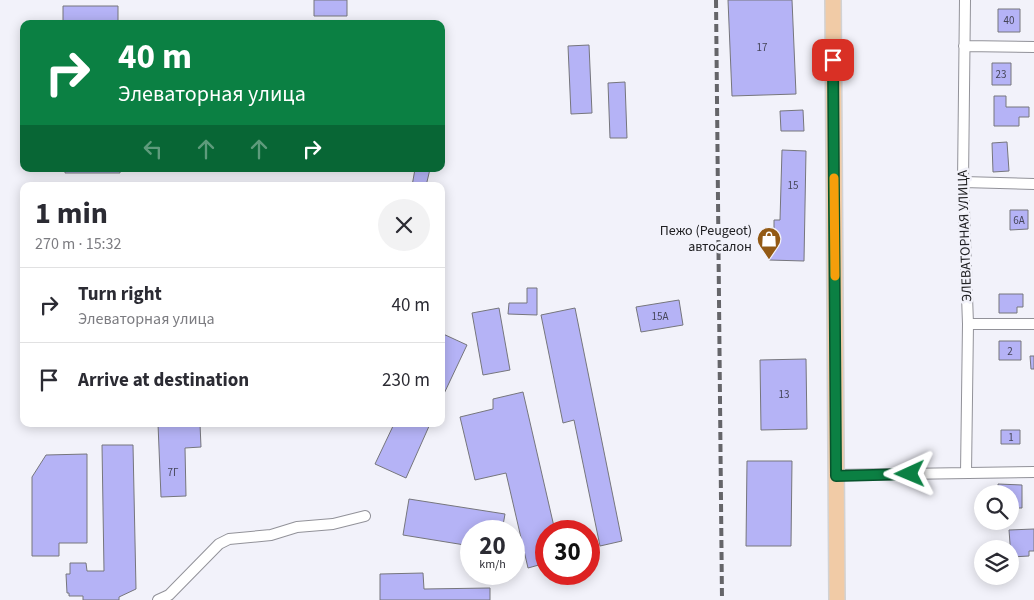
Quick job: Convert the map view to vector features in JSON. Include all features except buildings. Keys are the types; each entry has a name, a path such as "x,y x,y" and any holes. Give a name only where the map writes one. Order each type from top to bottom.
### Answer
{"main road":[{"path":"833,0 837,600"}],"street":[{"name":"ЭЛЕВАТОРНАЯ УЛИЦА","path":"965,0 963,182 968,324 966,473"},
{"path":"964,46 1034,47"},
{"path":"963,182 1034,184"},
{"path":"968,324 1034,324"},
{"path":"836,476 1034,472"},
{"path":"158,600 169,595 219,544 229,539 271,535 297,526 332,524 365,516"}],"railway":[{"path":"716,0 722,600"}],"slow traffic":[{"path":"834,178 835,276"}],"place":[{"name":"Пежо (Peugeot) автосалон","path":"769,260"}],"route":[{"path":"833,60 836,476 910,474"}]}
